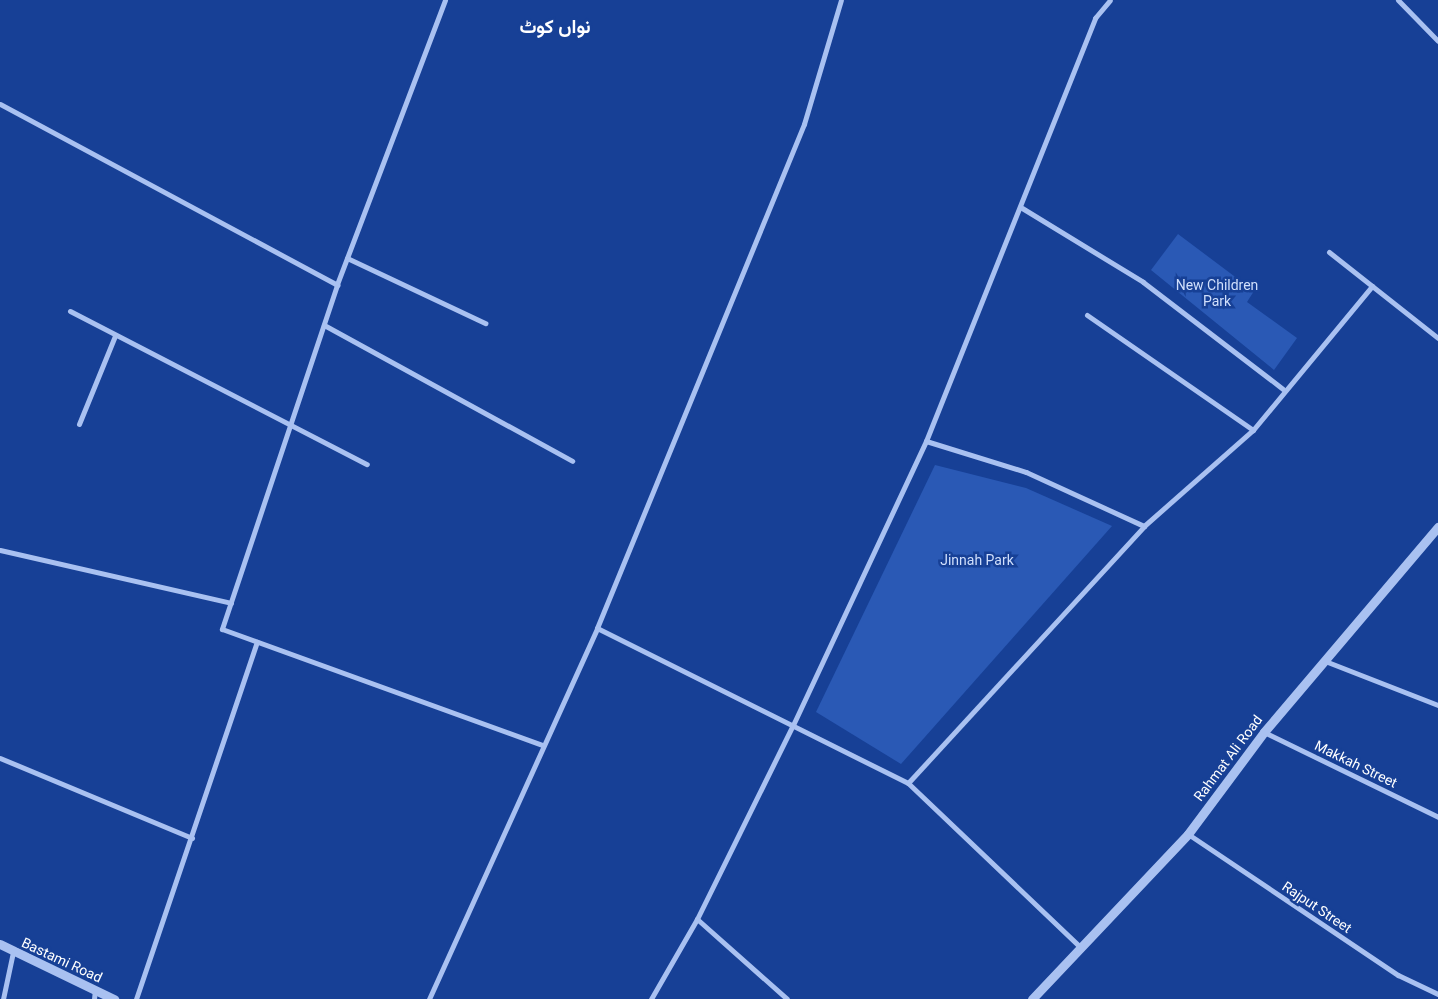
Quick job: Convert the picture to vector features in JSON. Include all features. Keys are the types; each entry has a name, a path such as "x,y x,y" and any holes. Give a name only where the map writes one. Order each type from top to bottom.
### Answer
{"street":[{"path":"445,0 337,285 222,629 542,745"},
{"path":"429,999 542,745 597,628 804,124 841,0"},
{"path":"650,999 697,919 793,725 926,441 1022,208 1095,18 1110,0"},
{"path":"1398,0 1438,41"},
{"path":"0,104 337,285"},
{"path":"1022,208 1143,282 1283,389"},
{"path":"1329,252 1438,338"},
{"path":"347,258 485,323"},
{"path":"908,783 1144,526 1253,430 1283,389 1372,286"},
{"path":"70,311 290,427 368,464"},
{"path":"1087,315 1253,430"},
{"path":"324,325 572,460"},
{"path":"79,424 116,336"},
{"path":"926,441 1026,472 1144,526"},
{"name":"Rahmat Ali Road","path":"1032,999 1082,949 1188,834 1264,732 1438,527"},
{"path":"0,550 231,603"},
{"path":"597,628 908,783 1082,949"},
{"path":"136,999 257,642"},
{"path":"1324,661 1438,706"},
{"name":"Makkah Street","path":"1264,732 1438,817"},
{"path":"0,758 192,838"},
{"name":"Rajput Street","path":"1188,834 1398,975 1438,994"},
{"path":"697,919 787,999"},
{"name":"Bastami Road","path":"0,944 94,994 114,999"},
{"path":"3,999 12,952"}],"green space":[{"name":"New Children Park","path":"1178,234 1254,291 1247,302 1297,338 1274,370 1151,270"},
{"name":"Jinnah Park","path":"935,465 1026,488 1112,526 901,764 816,712"}],"district":[{"name":"نواں کوٹ","path":"555,27"}]}
